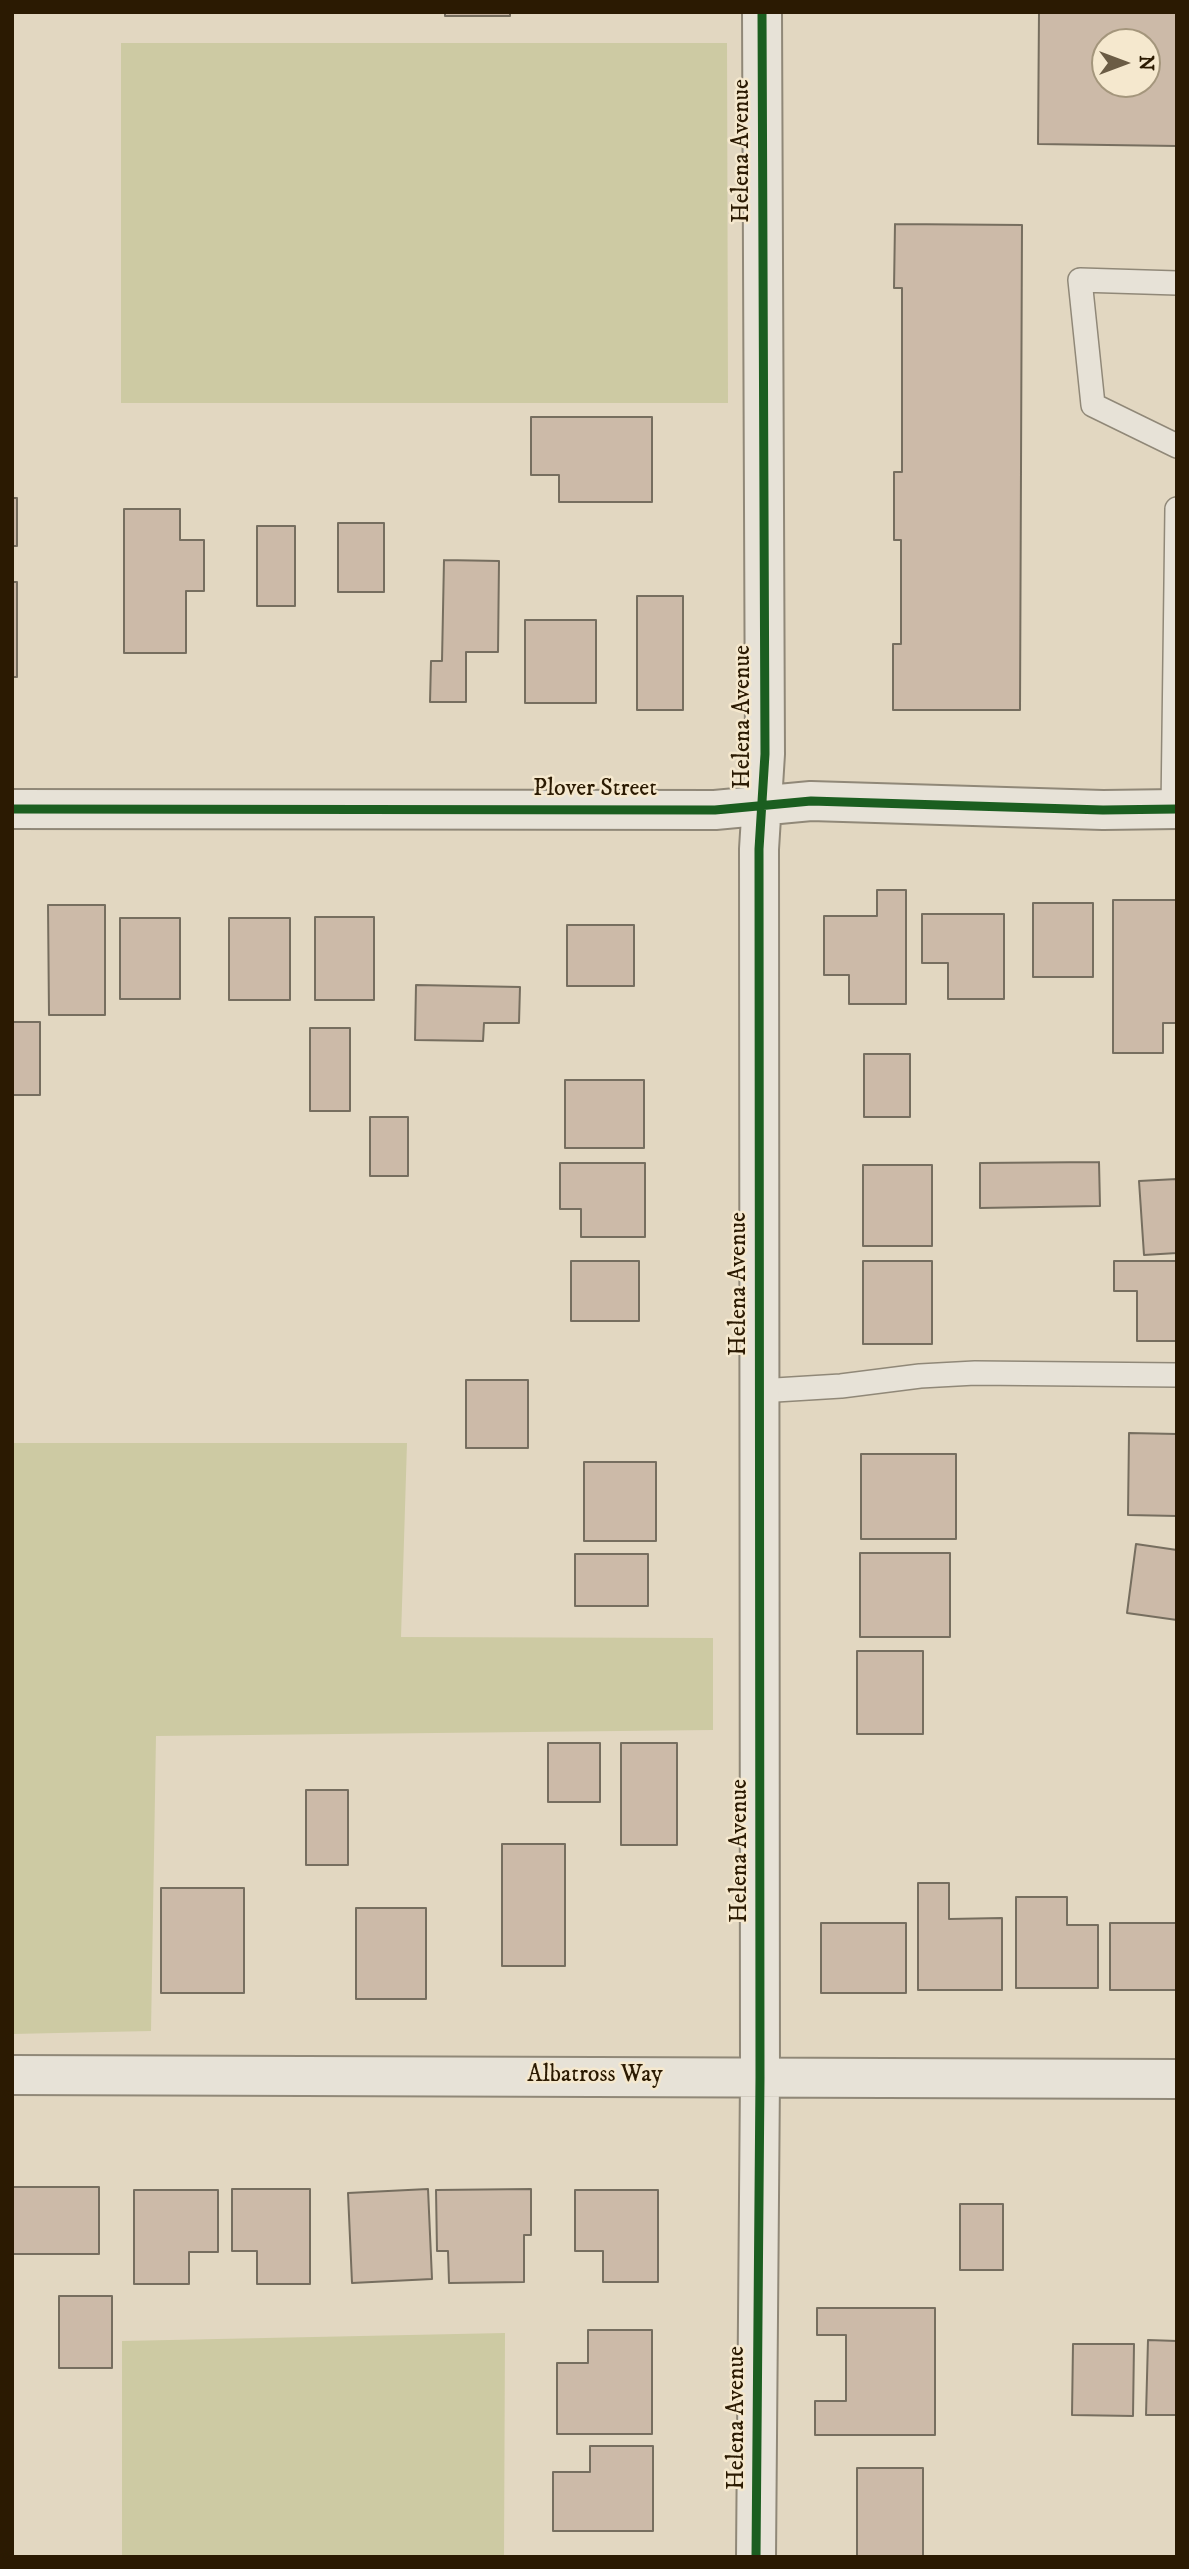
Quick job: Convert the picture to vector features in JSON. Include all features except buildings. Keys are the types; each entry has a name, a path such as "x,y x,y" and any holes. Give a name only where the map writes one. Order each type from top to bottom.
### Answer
{"street":[{"name":"Helena Avenue","path":"756,2557 760,2077 759,849 765,754 762,12"},
{"name":"Plover Street","path":"12,809 715,810 811,801 1103,810 1175,809"},
{"name":"Albatross Way","path":"12,2075 1177,2079"}],"lane":[{"path":"1177,283 1080,281 1093,405 1177,446"},
{"path":"1175,809 1177,509"},
{"path":"759,1391 975,1373 1177,1375"}],"shaded area":[{"path":"121,43 727,43 728,403 121,403"},
{"path":"12,1443 407,1443 401,1637 713,1638 713,1730 156,1736 151,2031 12,2034"},
{"path":"505,2333 504,2557 122,2557 122,2341"}],"cycle path":[{"path":"756,2557 760,2077 759,849 765,754 762,12"},
{"path":"12,809 715,810 811,801 1103,810 1177,809"}]}
